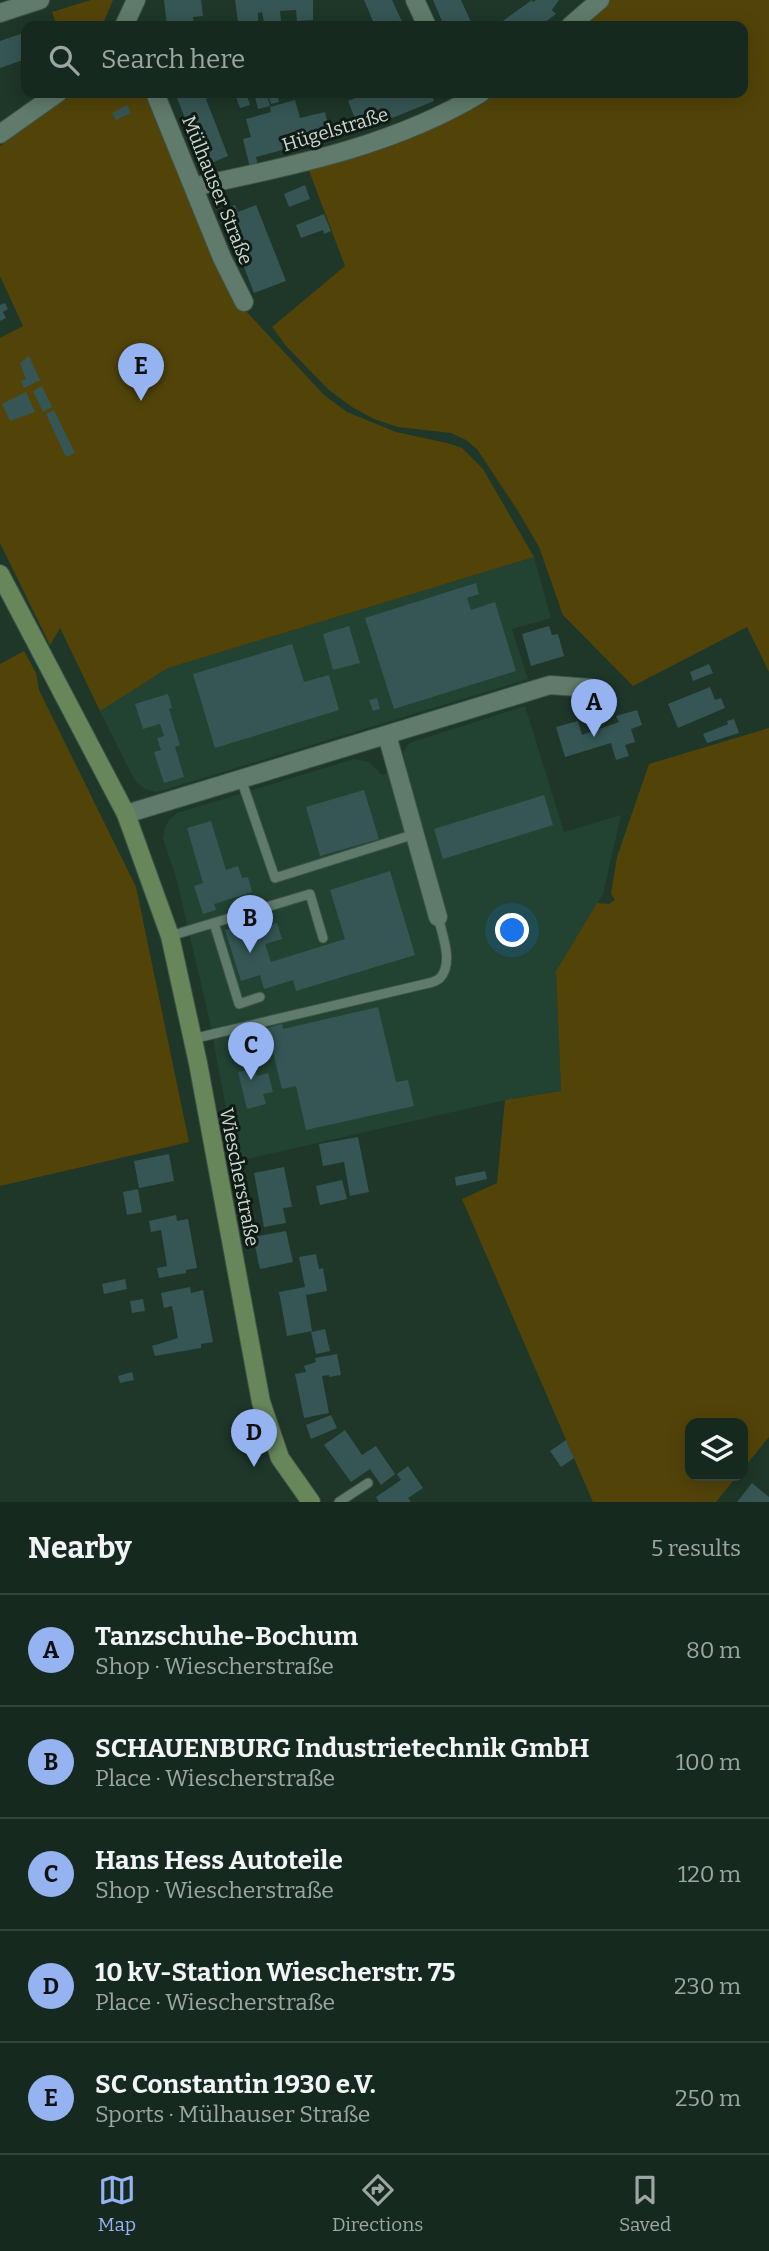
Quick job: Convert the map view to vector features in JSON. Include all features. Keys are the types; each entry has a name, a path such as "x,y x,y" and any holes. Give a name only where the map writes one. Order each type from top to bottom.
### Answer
{"main road":[{"name":"Wiescherstraße","path":"0,574 126,814 170,936 261,1402 280,1458 311,1502"}],"street":[{"path":"0,13 40,0"},
{"path":"126,21 136,0"},
{"path":"415,0 425,21"},
{"path":"576,21 600,0"},
{"path":"0,134 51,98"},
{"name":"Mülhauser Straße","path":"157,98 222,258 244,302"},
{"name":"Hügelstraße","path":"193,187 342,152 422,124 462,98"},
{"path":"126,814 550,685 591,688"},
{"path":"387,735 438,917"}],"lane":[{"path":"241,779 275,878 415,834"},
{"path":"170,936 310,894 323,938"},
{"path":"192,1040 429,983 440,978 446,966 446,952 438,917"},
{"path":"215,923 239,1004 260,997"},
{"path":"338,1502 368,1483"}],"shaded area":[{"path":"91,0 113,0 104,21 55,21 52,12"},
{"path":"604,0 769,0 769,672 747,627 633,686 563,615 539,547 477,449 451,433 398,427 374,419 352,407 329,390 287,347 272,327 345,266 308,168 469,107 484,98 748,98 748,21 579,21"},
{"path":"67,98 152,98 244,309 324,395 347,412 396,432 462,448 483,469 534,557 168,668 100,711 60,628 50,645 0,543 0,338 23,326 0,276 0,146"},
{"path":"534,557 551,618 512,629 528,679 157,792 145,789 135,781 100,711 168,668"},
{"path":"24,651 36,673 39,690 136,887 189,1142 0,1186 0,664"},
{"path":"525,706 564,832 621,815 603,894 556,971 561,1091 505,1100 239,1161 230,1131 210,1022 176,877 163,839 170,819 177,813 354,759 369,762 382,775 406,766 403,753 409,743"},
{"path":"769,728 769,1437 748,1463 748,1418 685,1418 685,1481 733,1481 716,1502 593,1502 462,1199 497,1183 505,1100 561,1091 556,971 597,903 609,904 615,900 611,894 617,857 649,764"}],"building":[{"path":"164,0 201,0 203,16 193,17 193,21 166,21"},
{"path":"235,0 313,0 313,20 297,21 296,10 280,11 281,21 264,21 262,12 258,13 258,21 238,21"},
{"path":"364,0 392,0 402,21 373,21"},
{"path":"433,0 461,0 471,21 442,21"},
{"path":"532,0 559,0 552,10 556,14 547,21 503,21"},
{"path":"21,34 21,61 0,68 0,41"},
{"path":"177,98 209,98 206,99 228,156 204,166"},
{"path":"236,98 248,98 250,105 240,108"},
{"path":"255,98 268,98 270,106 258,109"},
{"path":"269,98 278,98 279,102 271,104"},
{"path":"356,98 433,98 434,101 360,131 348,101"},
{"path":"295,100 300,118 325,112 331,137 296,146 297,149 291,151 290,148 256,157 258,166 250,168 243,139 251,137 246,119 271,112 270,107"},
{"path":"127,105 131,113 116,120 112,113"},
{"path":"305,185 310,199 289,207 284,194"},
{"path":"235,205 238,212 256,205 286,281 254,293 222,210"},
{"path":"324,214 331,231 324,234 323,230 301,238 296,225"},
{"path":"5,303 8,309 3,312 6,318 0,321 0,305"},
{"path":"29,356 40,380 24,388 21,381 26,379 20,363"},
{"path":"42,386 52,407 43,412 33,391"},
{"path":"26,392 35,412 10,421 2,404"},
{"path":"54,410 75,453 66,457 46,414"},
{"path":"476,583 479,594 467,598 471,610 495,602 516,671 394,709 365,618"},
{"path":"349,626 360,663 333,670 323,634"},
{"path":"549,626 552,635 558,634 564,656 531,666 522,634"},
{"path":"292,644 304,682 329,675 339,710 215,748 193,674"},
{"path":"709,664 713,673 693,681 690,672"},
{"path":"710,687 715,700 721,698 725,708 678,728 668,704"},
{"path":"168,694 172,708 169,709 180,745 175,747 184,777 164,783 154,752 161,750 157,738 164,736 160,724 143,729 135,704"},
{"path":"377,698 380,709 373,711 369,700"},
{"path":"637,710 642,725 631,729 635,742 625,745 629,756 616,760 611,743 565,757 556,727 578,721 582,735 619,722 616,716"},
{"path":"734,719 739,733 707,743 703,734"},
{"path":"364,790 379,839 320,856 306,807"},
{"path":"544,795 553,825 443,859 434,829"},
{"path":"211,821 226,870 238,866 242,878 248,877 252,892 214,904 216,910 203,914 194,886 203,883 187,828"},
{"path":"390,871 415,955 296,991 293,980 264,989 260,975 241,981 225,930 269,917 271,925 277,923 282,939 265,944 271,962 345,939 330,890"},
{"path":"378,1007 396,1082 408,1080 414,1106 306,1130 296,1086 282,1089 267,1028 282,1024 283,1029"},
{"path":"255,1068 257,1076 268,1073 273,1092 263,1094 266,1104 247,1109 238,1072"},
{"path":"358,1137 369,1192 350,1196 344,1162 323,1166 319,1144"},
{"path":"169,1154 174,1181 139,1188 134,1161"},
{"path":"284,1167 292,1207 283,1208 286,1223 264,1227 254,1173"},
{"path":"485,1171 487,1179 456,1186 455,1177"},
{"path":"342,1180 347,1199 320,1205 316,1186"},
{"path":"138,1189 142,1212 127,1215 123,1192"},
{"path":"176,1215 177,1221 188,1219 197,1268 159,1278 157,1268 167,1266 161,1230 151,1232 149,1221"},
{"path":"286,1231 293,1262 260,1269 253,1237"},
{"path":"316,1254 319,1269 323,1268 327,1291 306,1295 312,1331 287,1336 279,1292 305,1287 299,1257"},
{"path":"125,1279 127,1289 104,1294 102,1284"},
{"path":"190,1287 191,1293 203,1290 213,1342 201,1344 201,1348 155,1356 152,1346 178,1338 172,1306 164,1308 161,1293"},
{"path":"143,1299 145,1311 132,1313 130,1301"},
{"path":"325,1329 330,1351 316,1354 311,1332"},
{"path":"337,1354 341,1375 322,1376 329,1413 304,1418 295,1374 306,1372 304,1366 316,1362 315,1358"},
{"path":"132,1372 134,1380 120,1383 118,1376"},
{"path":"331,1415 337,1428 311,1439 306,1425"},
{"path":"345,1430 362,1455 376,1446 395,1474 381,1485 370,1469 351,1482 324,1445"},
{"path":"566,1440 574,1458 561,1467 550,1451"},
{"path":"408,1466 423,1488 408,1498 411,1502 379,1502 376,1497 401,1480 397,1474"},
{"path":"752,1483 769,1497 769,1502 737,1502"}],"place":[{"name":"SC Constantin 1930 e.V.","path":"141,401"},
{"name":"Tanzschuhe-Bochum","path":"594,737"},
{"name":"SCHAUENBURG Industrietechnik GmbH","path":"250,953"},
{"name":"Hans Hess Autoteile","path":"251,1080"},
{"name":"10 kV-Station Wiescherstr. 75","path":"254,1467"}]}
